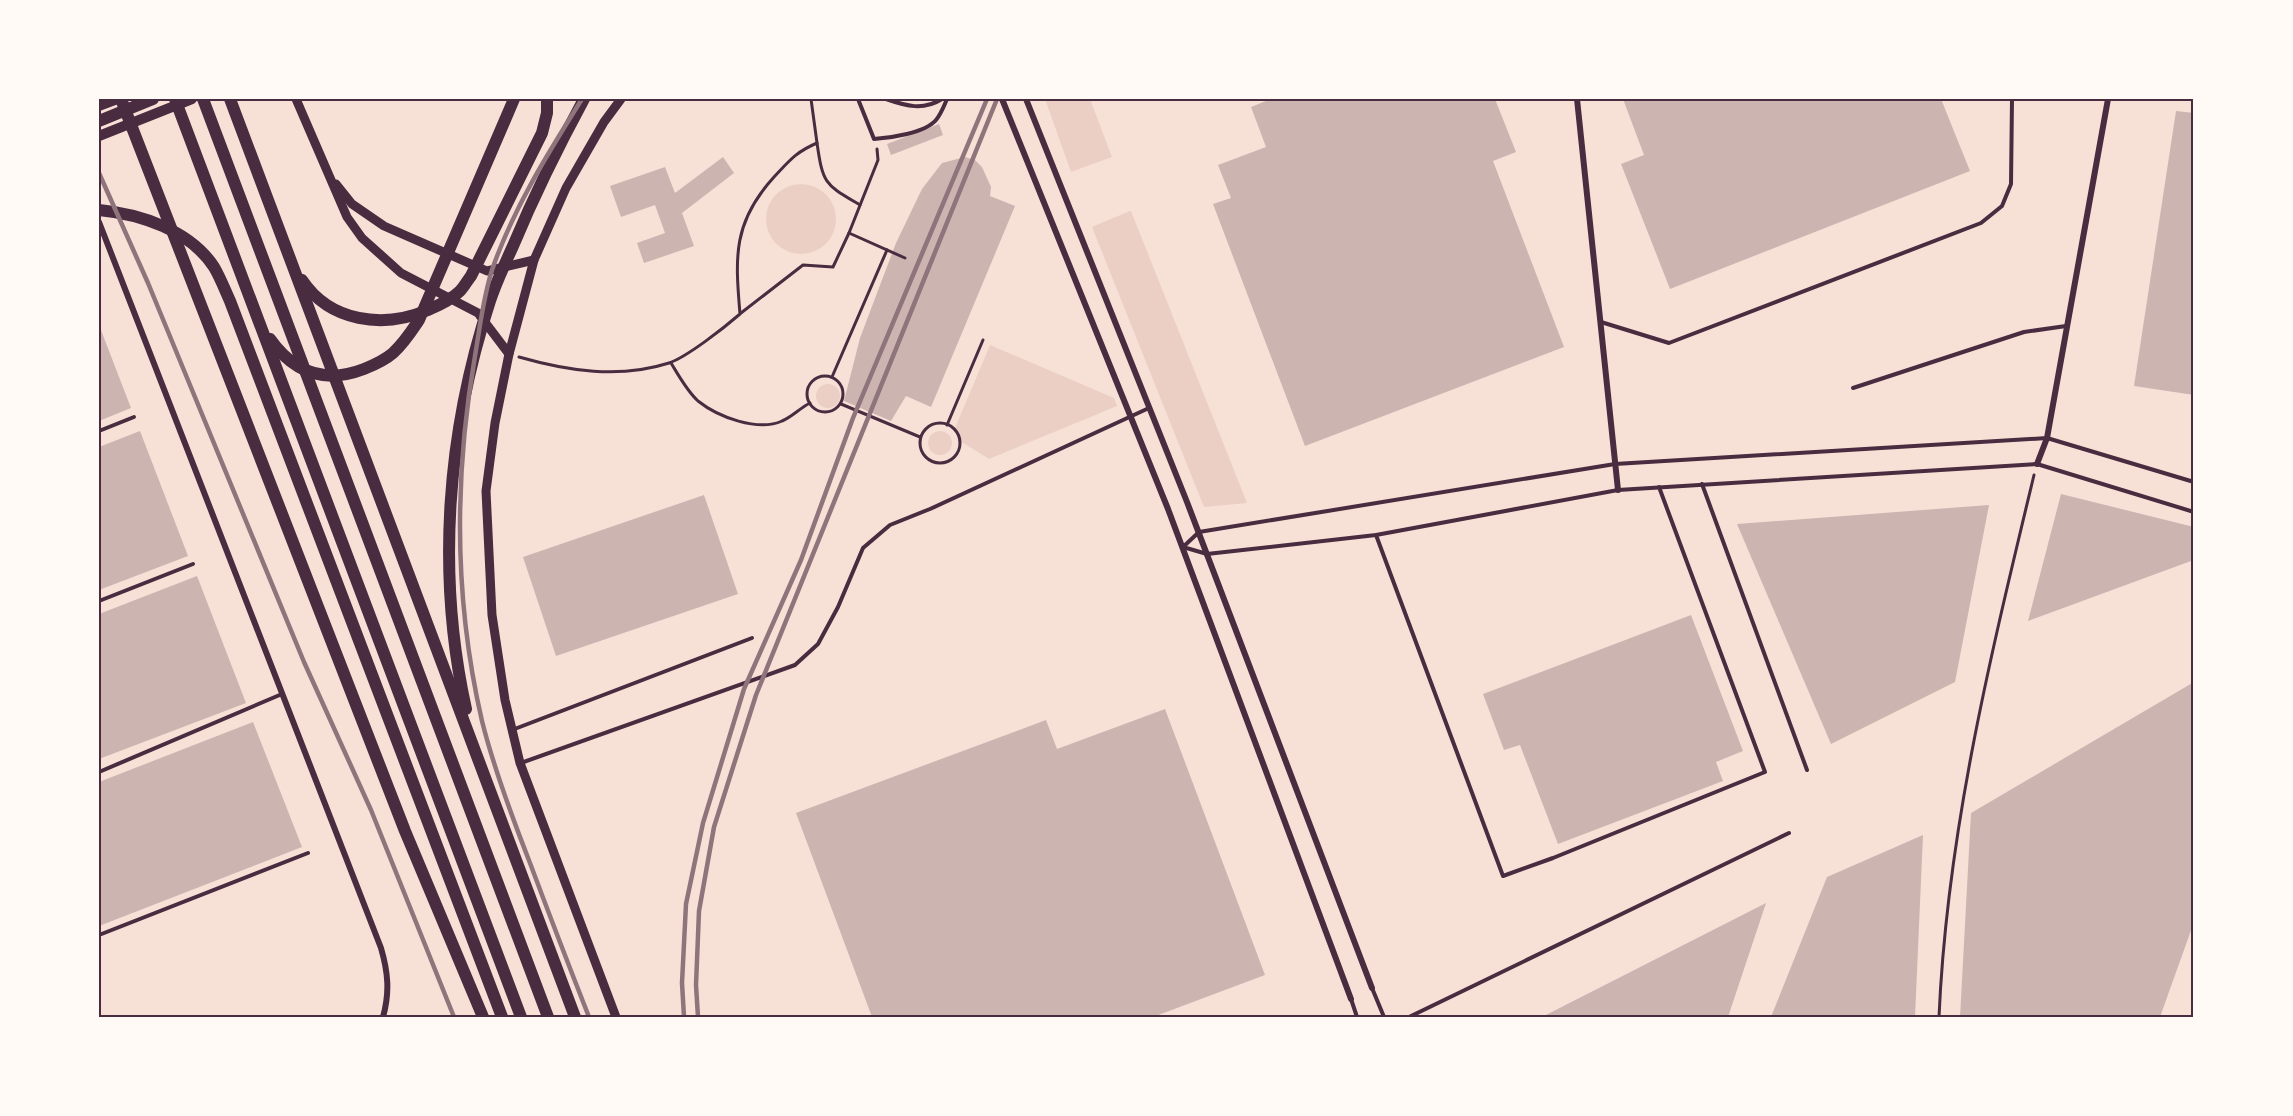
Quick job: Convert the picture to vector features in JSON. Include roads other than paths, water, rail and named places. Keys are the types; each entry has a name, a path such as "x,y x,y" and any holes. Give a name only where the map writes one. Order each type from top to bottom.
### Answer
{"main road":[{"path":"99,105 115,99"},
{"path":"121,99 405,831 483,1017"},
{"path":"99,121 153,99"},
{"path":"175,99 521,1017"},
{"path":"99,136 192,99"},
{"path":"203,99 548,1017"},
{"path":"230,99 575,1017"},
{"path":"262,329 278,351 291,362 306,371 320,375 337,376 356,372 392,354 406,340 419,320 514,99"},
{"path":"292,265 320,301 339,312 358,318 379,321 399,319 443,304 460,291 471,276 542,133 547,113 547,99"},
{"path":"475,751 458,673 450,602 449,518 456,442 470,366 491,298 560,144 584,99"},
{"path":"99,210 136,217 164,227 192,243 213,266 230,301 502,1017"}],"street":[{"path":"296,99 347,217 362,238 401,273 478,313 509,354"},
{"path":"616,1017 520,763 511,730 492,615 486,491 495,423 509,354 534,260 566,188 604,122 621,99"},
{"path":"1002,99 1183,547 1351,999"},
{"path":"1026,99 1207,554 1372,988"},
{"path":"1577,99 1618,490"},
{"path":"2037,464 2047,438 2108,99"},
{"path":"326,171 352,204 384,226 487,271 534,260"},
{"path":"99,222 381,948 387,969 389,991 383,1017"}],"lane":[{"path":"858,99 874,139 891,138 926,127 934,122 947,99"},
{"path":"886,99 905,106 918,107 942,99"},
{"path":"1601,322 1669,343 1981,222 2002,206 2011,184 2012,99"},
{"path":"1854,388 2024,332 2066,326"},
{"path":"520,763 795,665 818,644 838,607 863,548 890,525 930,509 1149,408"},
{"path":"99,431 134,417"},
{"path":"2194,482 2047,438 1615,464 1198,532 1183,547 1207,554 1376,535 1618,490 2037,464 2194,513"},
{"path":"1702,484 1807,770"},
{"path":"1376,535 1503,876 1765,772 1659,487"},
{"path":"99,601 193,564"},
{"path":"511,730 752,638"},
{"path":"99,772 283,694"},
{"path":"1409,1017 1789,833"},
{"path":"99,935 308,853"},
{"path":"1372,988 1384,1017"},
{"path":"1351,999 1357,1017"}],"railway":[{"path":"582,99 521,203 492,270 482,313 468,401 463,447 460,538 466,630 482,721 510,811 589,1017"},
{"path":"684,1017 682,983 686,904 703,823 744,689 801,560 853,418 987,99"},
{"path":"698,1017 696,985 699,911 714,827 756,695 997,99"},
{"path":"99,173 148,283 304,662 371,810 454,1017"}]}
